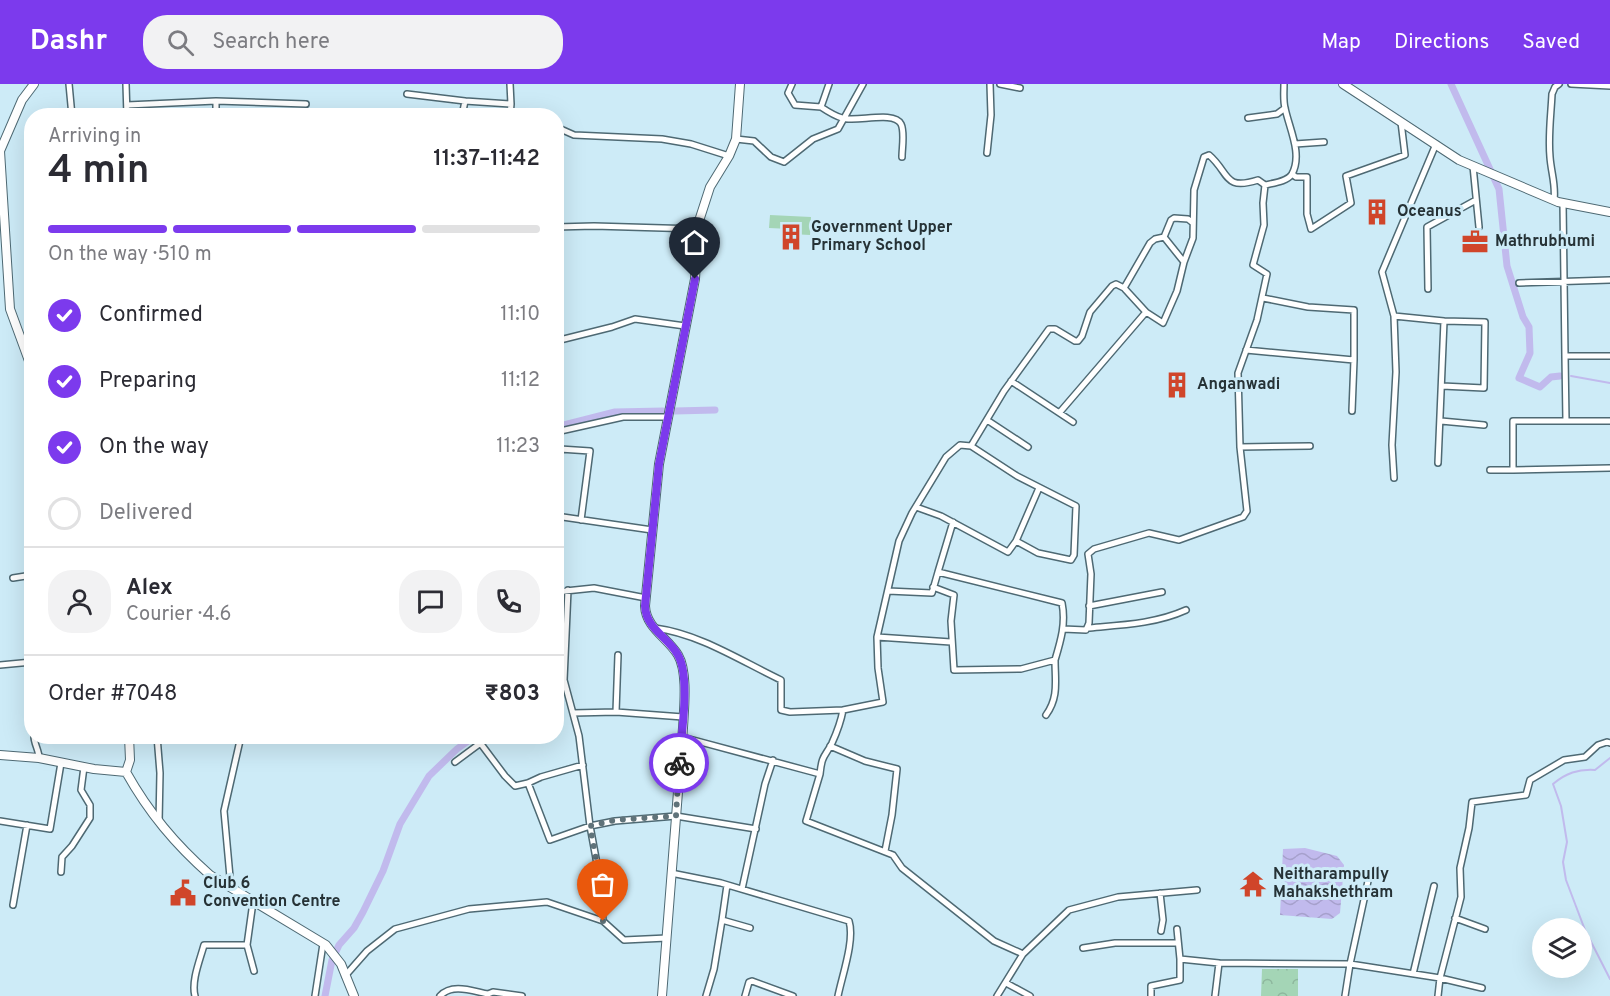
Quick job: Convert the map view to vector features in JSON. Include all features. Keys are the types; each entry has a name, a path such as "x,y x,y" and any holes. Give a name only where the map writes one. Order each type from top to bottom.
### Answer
{"main road":[{"path":"24,347 10,309 0,151 22,100 34,84"},
{"path":"662,996 682,737 683,669 679,657 645,616 646,598 659,464 695,279 697,229 702,206 710,187 729,156 736,139 740,84"},
{"path":"1343,84 1458,160 1558,201 1610,212"},
{"path":"129,744 130,760 126,772 143,804 159,822 194,861 210,875 325,944 342,964 354,996"},
{"path":"0,755 39,758 126,772"}],"street":[{"path":"69,84 71,108"},
{"path":"126,84 127,105 216,101 306,104"},
{"path":"510,84 511,108"},
{"path":"792,84 788,93 795,105 821,107 843,119 897,119 903,128 902,157"},
{"path":"821,107 829,84"},
{"path":"736,139 754,141 771,157 783,162 813,139 838,129 863,84"},
{"path":"987,153 991,115 990,84"},
{"path":"1000,84 1020,88"},
{"path":"971,446 1011,381 1049,329 1055,329 1075,341 1078,340 1082,336 1090,312 1112,286 1116,284 1124,288 1146,312 1163,323 1177,291 1184,261 1193,238 1194,190 1204,156 1209,155 1213,158 1228,180 1237,184 1258,180 1265,185 1285,180 1292,174 1295,144 1285,108 1284,84"},
{"path":"1559,84 1552,94 1550,159 1558,201 1564,281 1566,421"},
{"path":"1571,84 1610,86"},
{"path":"407,94 511,104"},
{"path":"216,101 216,108"},
{"path":"464,108 465,101"},
{"path":"1248,118 1277,114 1285,108"},
{"path":"1292,174 1296,177 1307,177 1307,214 1311,229 1351,203 1346,176 1405,155 1401,122"},
{"path":"564,131 574,135 662,139 691,144 729,156"},
{"path":"1295,144 1324,142"},
{"path":"1394,478 1392,445 1396,372 1394,316 1382,272 1436,144"},
{"path":"1474,166 1479,227"},
{"path":"1087,628 1091,574 1088,554 1094,549 1149,533 1179,540 1243,517 1247,511 1248,503 1240,447 1239,373 1263,298 1267,274 1253,265 1264,225 1265,185"},
{"path":"1428,290 1427,227 1476,200"},
{"path":"1164,237 1174,218 1188,219 1193,223"},
{"path":"564,227 697,229"},
{"path":"1164,237 1184,261"},
{"path":"1124,288 1150,243 1164,237"},
{"path":"1519,283 1610,280"},
{"path":"1263,298 1308,307 1354,309 1352,411"},
{"path":"1060,412 1146,312"},
{"path":"1394,316 1485,322 1484,388 1442,386"},
{"path":"564,339 635,319 685,326"},
{"path":"1438,463 1444,321"},
{"path":"1246,350 1354,360"},
{"path":"1565,356 1610,356"},
{"path":"1011,381 1073,422"},
{"path":"564,430 623,417 668,417"},
{"path":"987,420 1028,447"},
{"path":"1441,421 1484,424"},
{"path":"1513,470 1513,421 1610,421"},
{"path":"654,628 668,630 714,646 781,680 781,710 790,712 843,710 883,702 878,668 877,637 899,541 946,457 960,445 971,446 1039,488 1076,506 1074,555 1071,560 1045,555 1016,541"},
{"path":"1240,447 1310,446"},
{"path":"564,450 590,451 581,520"},
{"path":"1490,470 1610,468"},
{"path":"916,507 953,522 1008,552 1016,541 1039,488"},
{"path":"564,517 652,530"},
{"path":"888,591 932,593 953,522"},
{"path":"938,572 1062,603 1063,629 1055,660 1054,704 1046,715"},
{"path":"13,578 24,576"},
{"path":"933,587 954,595 951,642 954,670 1021,669 1055,660"},
{"path":"564,591 594,588 646,598"},
{"path":"568,590 564,680 583,765 590,826 600,880 603,921"},
{"path":"1089,606 1162,592"},
{"path":"1063,629 1086,630 1087,628 1135,624 1170,617 1186,610"},
{"path":"877,637 951,642"},
{"path":"616,712 618,655"},
{"path":"0,664 24,662"},
{"path":"843,710 838,729 830,746 824,752 806,821 893,855 902,868 994,941 1023,954"},
{"path":"573,713 616,712 683,717"},
{"path":"682,737 820,774"},
{"path":"1438,996 1440,978 1461,897 1460,867 1472,802 1526,795 1530,780 1564,760 1585,757 1598,745 1608,742"},
{"path":"35,744 39,758"},
{"path":"158,744 160,773 159,822"},
{"path":"231,888 224,811 239,744"},
{"path":"455,762 481,744 515,786 583,765"},
{"path":"830,746 865,761 897,769 885,851"},
{"path":"742,889 765,784 773,760"},
{"path":"0,821 50,829 61,763"},
{"path":"61,872 62,857 90,818 90,805 81,790 84,767"},
{"path":"528,783 550,840 615,820 676,816 756,829"},
{"path":"13,905 27,825"},
{"path":"671,873 742,889 849,921 851,928 848,952 838,996"},
{"path":"1345,996 1368,881"},
{"path":"706,996 714,969 727,885"},
{"path":"1413,974 1434,886"},
{"path":"997,996 1023,954 1070,910 1118,897 1197,890"},
{"path":"1160,893 1163,920 1161,931"},
{"path":"253,902 248,945 254,970"},
{"path":"345,976 367,951 396,929 470,909 547,902 603,921 624,940 667,938"},
{"path":"1455,918 1485,929"},
{"path":"722,920 750,928"},
{"path":"1151,996 1151,986 1180,980 1177,929"},
{"path":"1083,948 1114,943 1179,943"},
{"path":"315,996 325,944"},
{"path":"195,996 204,945 248,945"},
{"path":"1180,959 1219,963 1350,964 1440,978 1482,988"},
{"path":"1215,996 1219,963"},
{"path":"745,996 746,985 752,981 794,996"},
{"path":"1006,983 1030,996"},
{"path":"440,996 445,990 453,988 488,995 493,992 522,996"}],"green space":[{"path":"770,215 811,217 810,235 791,234 790,229 769,228"},
{"path":"1262,969 1298,969 1298,996 1261,996"}],"water":[{"path":"1305,848 1337,856 1344,865 1340,913 1332,919 1280,915 1283,849"}],"waterway":[{"path":"1451,84 1499,189 1507,266 1523,317 1529,327 1530,353 1519,378 1540,387 1551,377 1560,376"},
{"path":"1571,376 1610,383"},
{"path":"675,411 715,410"},
{"path":"564,425 615,412 663,411"},
{"path":"325,996 332,960 339,945 354,928 363,912 383,871 400,824 429,776 464,744"},
{"path":"1610,758 1595,770 1572,772 1553,784 1561,806 1567,842 1563,862 1566,880 1585,930 1610,979"}],"way so far":[{"path":"603,921 600,880 590,826 615,820 676,816 679,763"}],"place":[{"name":"Oceanus","path":"1377,212"},
{"name":"Government Upper Primary School","path":"791,237"},
{"name":"Mathrubhumi","path":"1475,242"},
{"name":"Anganwadi","path":"1177,385"},
{"name":"Neitharampully Mahakshethram","path":"1253,884"},
{"name":"Club 6 Convention Centre","path":"183,893"}],"route":[{"path":"679,763 684,709 683,669 672,647 645,616 645,606 662,441 695,279"}]}
